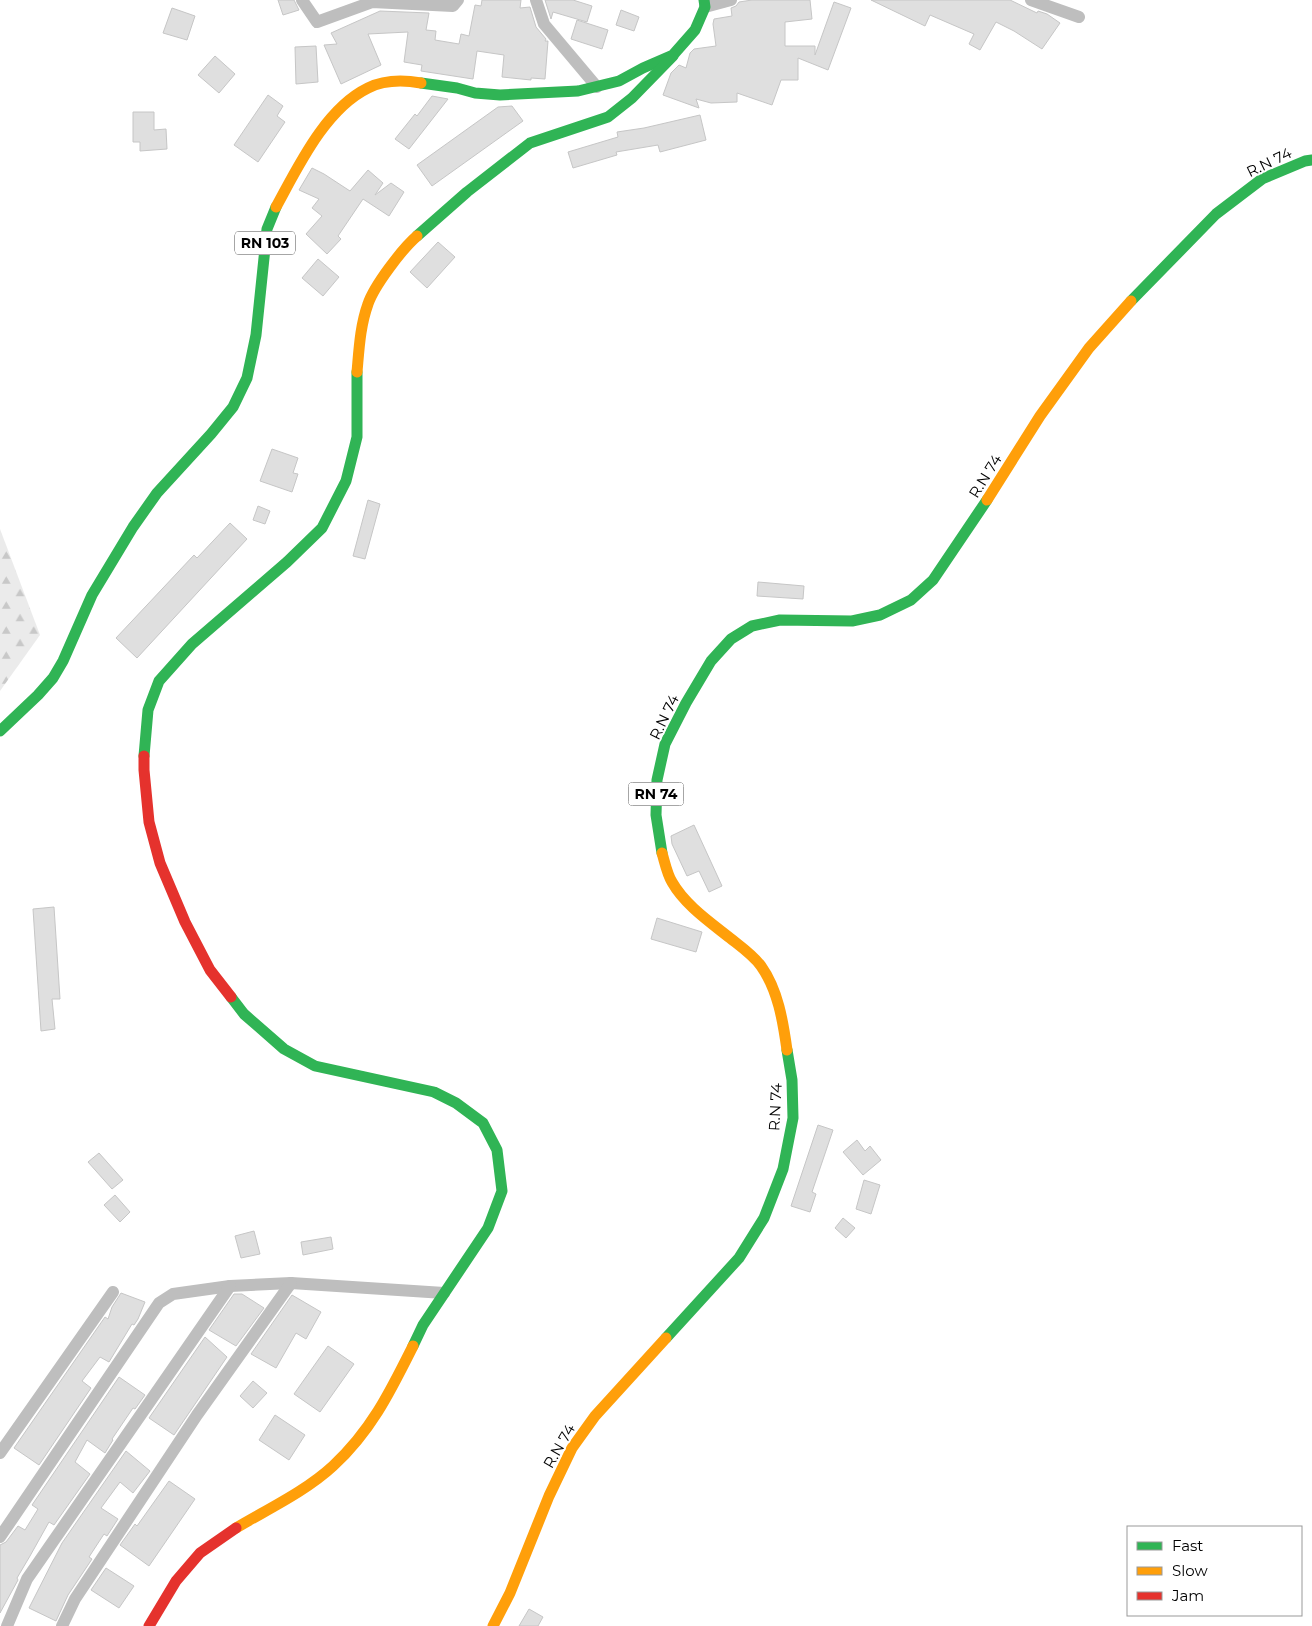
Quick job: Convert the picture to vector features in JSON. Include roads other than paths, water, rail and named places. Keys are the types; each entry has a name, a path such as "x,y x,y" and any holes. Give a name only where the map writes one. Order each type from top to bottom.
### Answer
{"main road":[{"name":"RN 103","path":"0,731 53,678 63,661 92,596 133,527 157,493 233,407 248,378 256,335 260,278 267,229 276,207 313,143 334,114 350,99 369,87 388,82 408,81 457,88 475,93 500,95 578,91 619,81 674,55 695,30 704,4"},
{"path":"149,1626 176,1581 200,1554 236,1528 299,1491 332,1467 365,1432 389,1395 423,1325 488,1228 502,1191 497,1150 483,1123 456,1103 434,1092 315,1066 284,1049 244,1014 210,970 185,922 160,863 149,822 144,770 148,710 159,680 192,644 287,562 322,528 346,481 357,437 359,344 368,303 382,279 410,242 467,192 530,143 608,117 632,98 674,55"},
{"name":"R.N 74","path":"494,1626 510,1593 549,1496 572,1448 595,1416 739,1258 764,1218 783,1169 793,1118 792,1080 783,1021 775,993 761,966 684,898 672,882 661,851 656,816 657,780 665,744 686,702 711,662 731,639 752,626 780,620 852,621 880,615 911,600 933,580 974,523 1040,416 1089,348 1145,285 1216,214 1262,179 1312,160"}],"street":[{"path":"302,0 317,22 372,2 453,6 458,0"},
{"path":"536,0 544,24 597,87"},
{"path":"704,4 731,0"},
{"path":"1031,0 1079,17"},
{"path":"62,1626 75,1599 196,1415 291,1284"},
{"path":"0,1537 159,1303 173,1294 230,1286 291,1284 444,1293"},
{"path":"7,1626 27,1579 230,1286"},
{"path":"0,1453 113,1292"}]}
